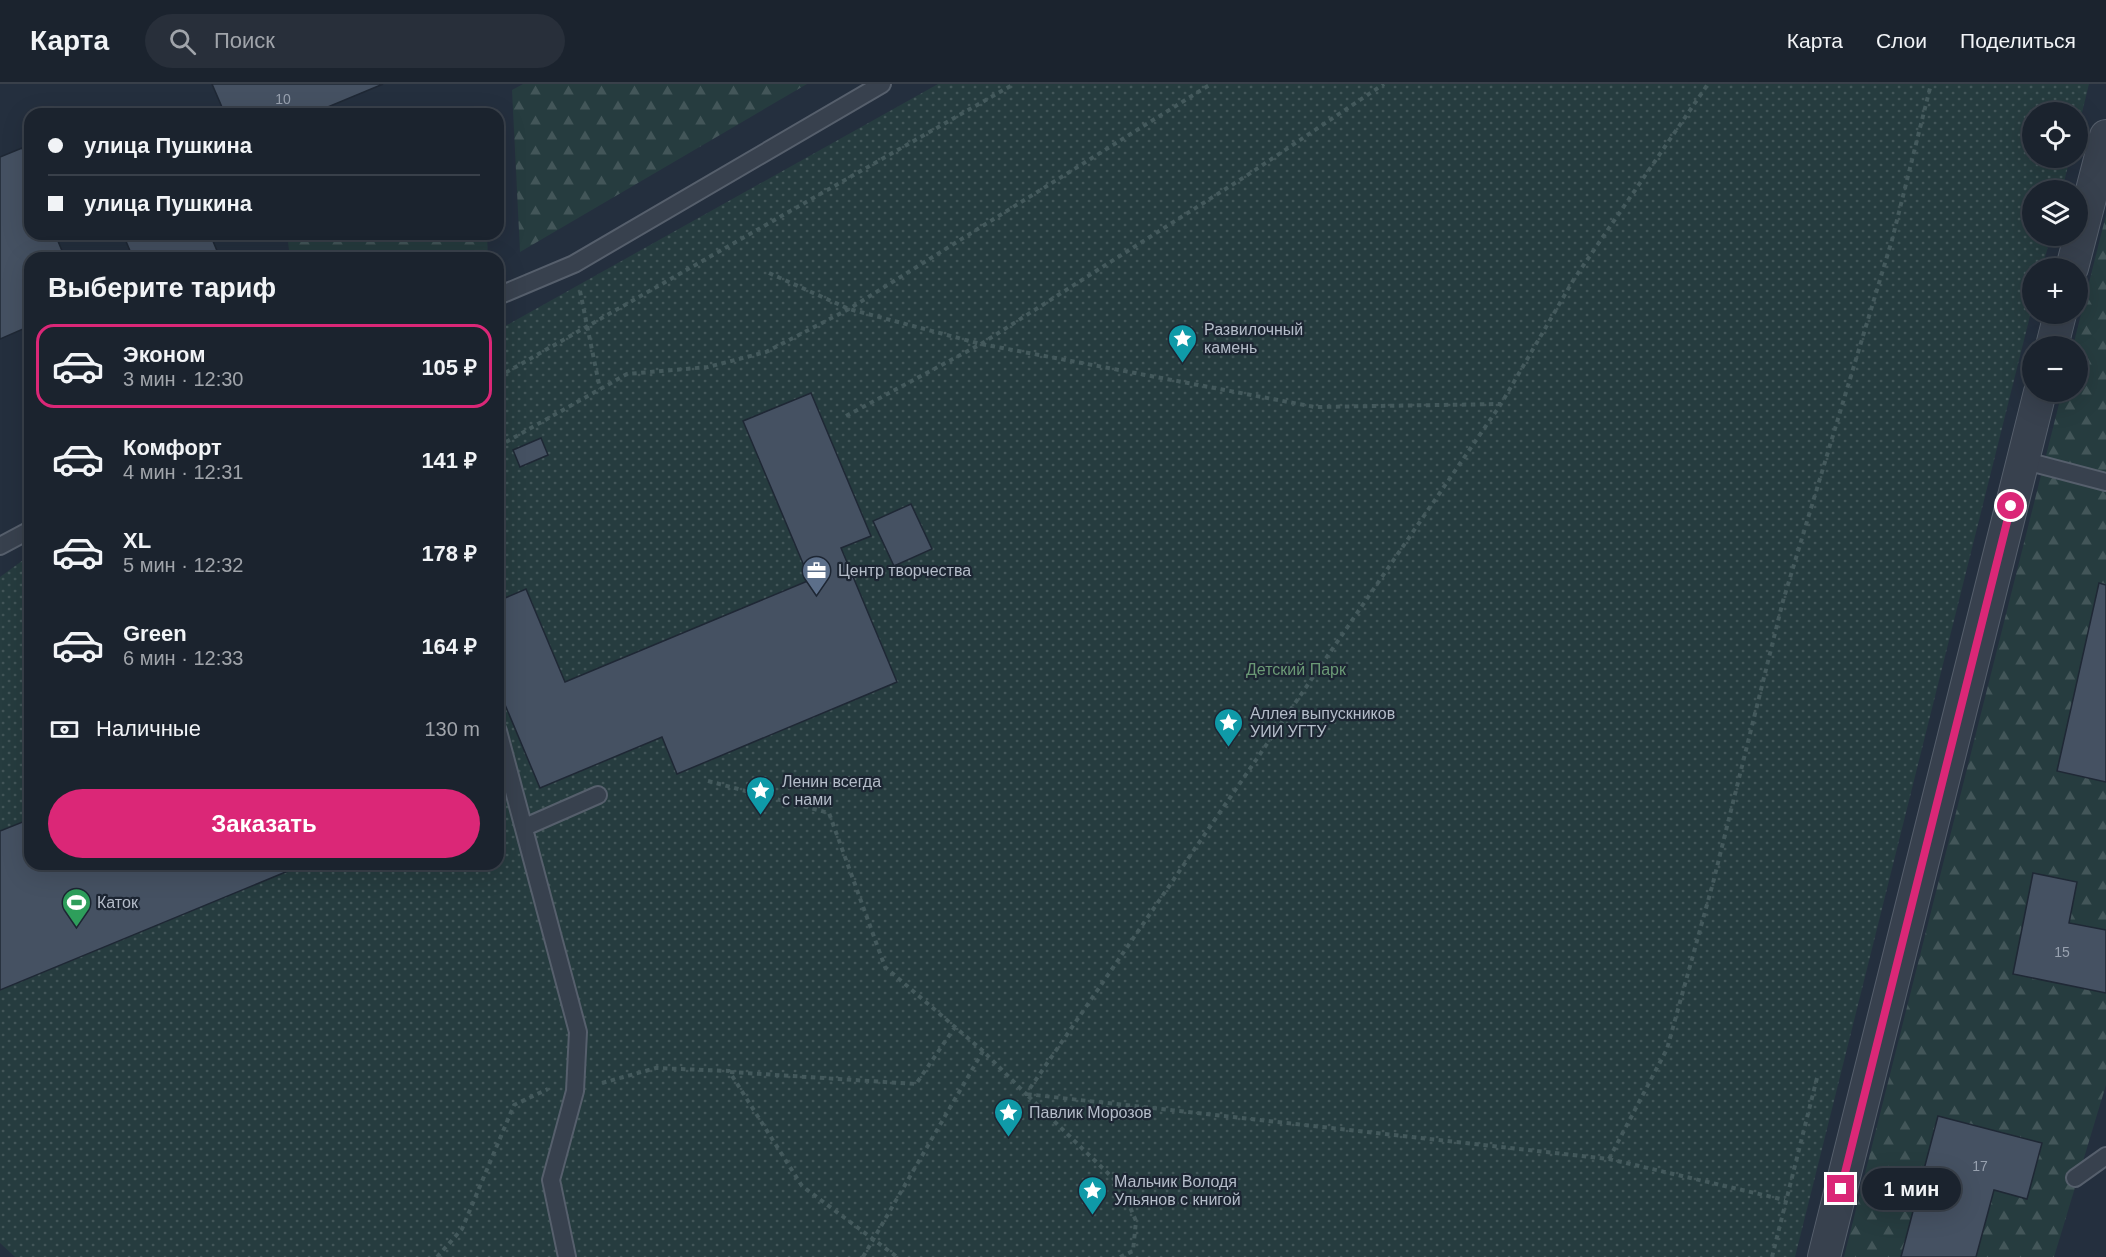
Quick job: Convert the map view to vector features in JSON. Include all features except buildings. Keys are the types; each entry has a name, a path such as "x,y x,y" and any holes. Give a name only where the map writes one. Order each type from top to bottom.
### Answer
{"street":[{"path":"2075,258 2106,136"},
{"path":"1824,1257 2037,402"}],"lane":[{"path":"504,293 574,264 882,84"},
{"path":"2022,460 2106,482"},
{"path":"0,546 24,533"},
{"path":"504,752 578,1032 575,1090 551,1180 567,1257"},
{"path":"525,827 598,795"},
{"path":"2075,1178 2106,1156"}],"path":[{"path":"504,373 1014,84"},
{"path":"506,442 627,374 708,367 766,352 849,309 1211,84"},
{"path":"846,416 981,344 1246,176 1384,84"},
{"path":"1026,1094 1501,404 1574,279 1708,84"},
{"path":"1609,1159 1667,1049 1713,883 1783,601 1892,240 1931,84"},
{"path":"574,264 600,389"},
{"path":"769,273 849,309 981,344 1315,407 1501,404"},
{"path":"708,781 829,813 885,967 983,1051 1121,1186 1136,1221 1133,1251 1120,1257"},
{"path":"437,1257 462,1229 514,1105 544,1089 575,1090 656,1068 916,1084 955,1027"},
{"path":"863,1257 983,1051"},
{"path":"729,1071 802,1186 897,1257"},
{"path":"1772,1257 1818,1078"},
{"path":"1026,1094 1609,1159 1785,1200"}],"green space":[{"path":"523,84 807,84 520,252 512,90"},
{"name":"Детский Парк","path":"938,84 2089,84 2085,102 2022,102 2022,168 2068,168 2064,180 2022,180 2022,246 2048,246 2045,258 2022,258 2022,324 2028,324 2025,336 2022,336 2022,348 1795,1257 15,1257 0,1243 0,577 24,559 24,870 504,870 504,327"},
{"path":"2106,215 2106,1085 2054,1257 1844,1257 2059,402 2088,402 2088,336 2076,336 2079,324 2088,324 2088,286"},
{"path":"288,240 487,240 488,252 289,252"}],"place":[{"name":"Развилочный камень","path":"1183,364"},
{"name":"Центр творчества","path":"817,596"},
{"name":"Аллея выпускников УИИ УГТУ","path":"1229,748"},
{"name":"Ленин всегда с нами","path":"761,816"},
{"name":"Каток","path":"76,928"},
{"name":"Павлик Морозов","path":"1008,1138"},
{"name":"Мальчик Володя Ульянов с книгой","path":"1093,1216"}],"route":[{"path":"1841,1189 2011,506"}]}
